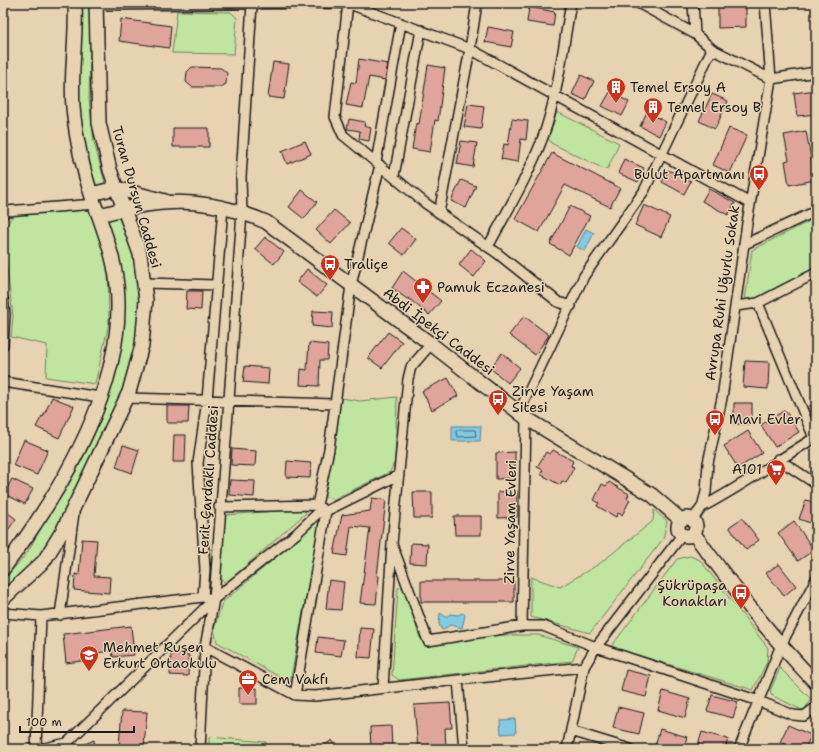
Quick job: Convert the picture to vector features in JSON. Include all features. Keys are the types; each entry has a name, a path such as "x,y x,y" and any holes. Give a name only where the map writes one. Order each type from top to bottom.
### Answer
{"main road":[{"path":"3,569 41,516 68,471 100,396 112,356 118,307 114,266 81,157 73,116 72,74 75,3"},
{"name":"Turan Dursun Caddesi","path":"3,599 44,562 75,509 126,398 136,370 142,345 145,322 145,282 135,239 110,170 99,122 96,4"},
{"path":"110,170 137,192"},
{"path":"96,204 116,188 137,192 166,202"},
{"path":"96,204 124,208 166,202"},
{"name":"Abdi İpekçi Caddesi","path":"166,202 204,203 242,212 266,222 432,344 522,415 652,495 687,520"},
{"path":"135,239 134,225 136,219 147,205"},
{"path":"687,520 696,528 688,534 781,645 816,683"}],"street":[{"path":"96,4 347,3 335,117 343,135 425,203 488,247 558,302 571,306"},
{"name":"Avrupa Ruhi Uğurlu Sokak","path":"347,3 470,49 553,96 662,153 750,203 722,398 708,463 702,507 687,520"},
{"path":"440,213 477,3"},
{"path":"488,247 519,189 543,138 553,96 571,3"},
{"path":"638,3 695,34 712,49 771,79 816,72"},
{"path":"693,3 695,34"},
{"path":"750,203 771,79 765,3"},
{"name":"Ferit Çardaklı Caddesi","path":"200,749 205,647 214,599 219,507 229,400 242,212 241,177 252,4"},
{"path":"295,695 351,285 378,164 400,23"},
{"path":"394,176 421,30"},
{"path":"522,415 584,276 644,191 712,49"},
{"path":"3,214 6,211 96,204"},
{"path":"203,597 205,570 198,463 207,400 223,208"},
{"path":"745,244 816,210"},
{"path":"736,306 758,302 816,273"},
{"path":"145,282 217,285"},
{"path":"3,299 5,314 3,345"},
{"path":"702,507 738,488 778,459 815,437 758,302"},
{"path":"383,688 392,544 408,379 411,367 432,344"},
{"path":"3,382 100,396"},
{"path":"126,398 335,404"},
{"name":"Zirve Yaşam Evleri","path":"522,415 522,626"},
{"path":"778,459 816,484"},
{"path":"40,749 67,746 214,599 296,534 321,508 399,475"},
{"path":"219,507 321,508"},
{"path":"60,615 75,509"},
{"path":"567,749 584,667 596,647 688,534"},
{"path":"392,544 428,641 522,626 543,626 596,647 759,701 793,715 804,716 816,707"},
{"path":"739,749 781,645 816,579"},
{"path":"3,612 41,616 60,615 203,597 214,599"},
{"path":"36,749 41,616"},
{"path":"205,647 295,695 315,696 584,667"},
{"path":"458,680 464,749"},
{"path":"571,731 630,749"}],"green space":[{"path":"77,3 90,3 89,99 94,142 106,187 92,190 85,166 75,75"},
{"path":"177,11 231,12 237,18 234,54 172,53"},
{"path":"557,112 619,143 608,168 604,169 551,143 548,138"},
{"path":"90,210 108,264 109,323 95,384 46,377 47,345 11,337 13,316 3,239 3,233 13,214"},
{"path":"118,217 134,249 139,288 139,322 132,365 120,397 59,526 28,571 3,593 3,581 27,553 72,473 118,347 106,221"},
{"path":"816,218 816,267 759,297 745,300 752,250"},
{"path":"397,397 395,461 390,472 334,499 326,497 323,491 334,452 341,398 360,401"},
{"path":"303,509 306,513 226,583 220,578 225,515"},
{"path":"654,510 667,521 663,539 590,633 531,617 531,577 560,587 599,564 653,521"},
{"path":"320,520 290,683 217,642 214,629 222,603"},
{"path":"690,556 700,560 768,648 767,662 753,690 611,647 677,559"},
{"path":"404,587 420,638 435,645 493,635 538,635 578,647 572,661 399,680 392,675 398,588"},
{"path":"780,668 811,699 805,709 802,710 771,695 770,691"},
{"path":"209,737 266,742 265,749 209,749"}],"water":[{"path":"586,229 594,233 585,251 577,247"},
{"path":"452,426 481,426 480,441 452,441"},
{"path":"440,613 446,617 450,614 458,615 462,613 465,615 462,628 450,625 443,630 441,629 439,624"},
{"path":"515,719 516,733 501,734 500,720"}],"building":[{"path":"718,3 746,3 746,27 718,28"},
{"path":"529,7 555,12 553,26 527,22"},
{"path":"121,19 171,26 169,48 119,41"},
{"path":"488,27 514,32 511,47 485,42"},
{"path":"359,59 388,64 385,80 369,77 363,108 346,105 351,82 356,83"},
{"path":"273,62 289,64 284,99 268,97"},
{"path":"428,65 445,68 438,121 435,120 430,152 412,149 416,123 419,124"},
{"path":"192,67 221,68 227,73 226,84 221,87 192,87 186,82 187,72"},
{"path":"581,75 594,81 585,100 572,94"},
{"path":"816,90 816,114 797,116 794,93"},
{"name":"Temel Ersoy A","path":"610,92 629,102 622,116 602,106"},
{"path":"712,94 728,101 715,129 699,121"},
{"path":"468,104 484,106 481,129 464,127"},
{"name":"Temel Ersoy B","path":"647,112 666,122 659,136 640,126"},
{"path":"349,119 365,122 364,126 371,128 369,141 359,139 360,131 347,129"},
{"path":"512,119 528,121 526,140 521,139 518,162 501,159 504,144 508,145"},
{"path":"173,128 209,128 209,147 173,147"},
{"path":"729,128 747,135 730,173 713,165"},
{"path":"806,131 815,180 789,185 785,161 789,160 784,135"},
{"path":"305,141 311,154 287,164 282,151"},
{"path":"461,141 477,143 473,167 457,164"},
{"path":"552,153 620,188 610,207 565,185 539,232 515,219"},
{"path":"624,159 644,168 638,182 618,173"},
{"path":"668,170 691,181 684,194 662,182"},
{"path":"461,180 476,186 466,208 451,201"},
{"path":"709,189 735,203 728,215 702,201"},
{"path":"302,190 317,202 304,219 289,207"},
{"path":"644,205 670,217 661,237 635,225"},
{"path":"570,206 590,216 569,255 550,244"},
{"path":"334,210 350,223 331,244 316,230"},
{"path":"401,228 416,239 404,255 389,243"},
{"path":"265,237 284,252 274,264 255,249"},
{"path":"471,249 486,261 474,277 459,265"},
{"path":"307,269 327,285 317,297 297,282"},
{"path":"403,271 441,301 429,315 408,298 407,299 392,288"},
{"path":"187,291 202,291 201,310 186,309"},
{"path":"313,311 333,312 332,328 312,326"},
{"path":"524,316 549,335 535,355 509,335"},
{"path":"388,332 402,342 382,368 368,358"},
{"path":"309,343 328,345 327,360 320,360 319,386 300,385 301,369 307,370"},
{"path":"502,353 520,368 508,383 490,368"},
{"path":"745,361 769,362 768,389 743,387"},
{"path":"245,366 269,368 268,384 243,382"},
{"path":"448,378 458,396 432,410 422,391"},
{"path":"52,397 74,406 59,438 36,427 42,416 43,417"},
{"path":"816,402 816,424 808,407"},
{"path":"734,403 752,403 752,424 734,424"},
{"path":"167,406 189,406 188,423 167,423"},
{"path":"785,410 799,432 775,447 761,425"},
{"path":"748,431 762,453 738,468 724,446"},
{"path":"174,435 186,435 185,462 173,462"},
{"path":"24,440 48,450 37,475 13,465"},
{"path":"123,445 139,450 132,473 116,467"},
{"path":"232,449 256,451 255,466 231,465"},
{"path":"553,450 573,461 571,466 574,467 566,483 562,481 560,485 540,474 543,470 537,467 546,452 550,454"},
{"path":"515,452 515,478 496,479 496,453"},
{"path":"287,461 311,463 310,478 286,477"},
{"path":"12,479 33,489 25,504 4,494"},
{"path":"230,480 255,481 254,497 229,495"},
{"path":"609,482 629,494 627,498 630,500 622,515 618,513 616,517 597,506 599,503 594,500 602,484 606,486"},
{"path":"517,491 517,517 498,518 498,492"},
{"path":"413,492 432,492 432,518 414,518"},
{"path":"372,498 386,500 377,576 379,576 376,604 360,603 370,528 351,526 347,556 334,554 342,515 370,511"},
{"path":"806,500 816,503 816,525 799,519"},
{"path":"3,509 16,519 3,537"},
{"path":"454,516 481,516 481,535 455,535"},
{"path":"742,518 759,540 746,550 729,527"},
{"path":"794,521 814,550 798,561 778,533"},
{"path":"82,539 97,540 94,576 110,577 109,593 74,590 75,574 79,575"},
{"path":"411,543 428,544 427,564 410,563"},
{"path":"779,564 796,586 784,596 766,573"},
{"path":"329,580 344,582 341,610 326,609"},
{"path":"421,581 514,581 514,602 421,602"},
{"path":"131,626 134,655 113,657 112,651 88,654 89,660 66,663 63,634"},
{"path":"360,628 374,629 371,658 358,657"},
{"path":"318,637 344,640 341,656 316,653"},
{"path":"171,654 189,655 188,676 170,675"},
{"path":"626,670 651,676 646,697 621,691"},
{"name":"Cem Vakfı","path":"239,688 257,688 257,704 239,704"},
{"path":"663,691 690,699 685,718 658,710"},
{"path":"712,695 738,702 733,718 707,711"},
{"path":"450,703 452,728 445,728 446,749 418,749 414,705"},
{"path":"618,707 644,713 639,734 613,728"},
{"path":"122,711 147,712 144,746 119,745"},
{"path":"788,725 811,735 805,749 796,749 780,742"},
{"path":"391,726 392,749 371,749 370,727"},
{"path":"660,729 687,737 683,749 654,749"},
{"path":"702,732 728,739 725,749 697,748"},
{"path":"94,740 95,749 74,749"},
{"path":"332,740 338,749 319,749"}],"place":[{"name":"Temel Ersoy A","path":"616,104"},
{"name":"Temel Ersoy B","path":"653,124"},
{"name":"Bulut Apartmanı","path":"759,191"},
{"name":"Traliçe","path":"330,281"},
{"name":"Pamuk Eczanesi","path":"423,304"},
{"name":"Zirve Yaşam Sitesi","path":"498,416"},
{"name":"Mavi Evler","path":"715,436"},
{"name":"A101","path":"776,486"},
{"name":"Şükrüpaşa Konakları","path":"741,610"},
{"name":"Mehmet Ruşen Erkurt Ortaokulu","path":"89,672"},
{"name":"Cem Vakfı","path":"248,696"}]}
